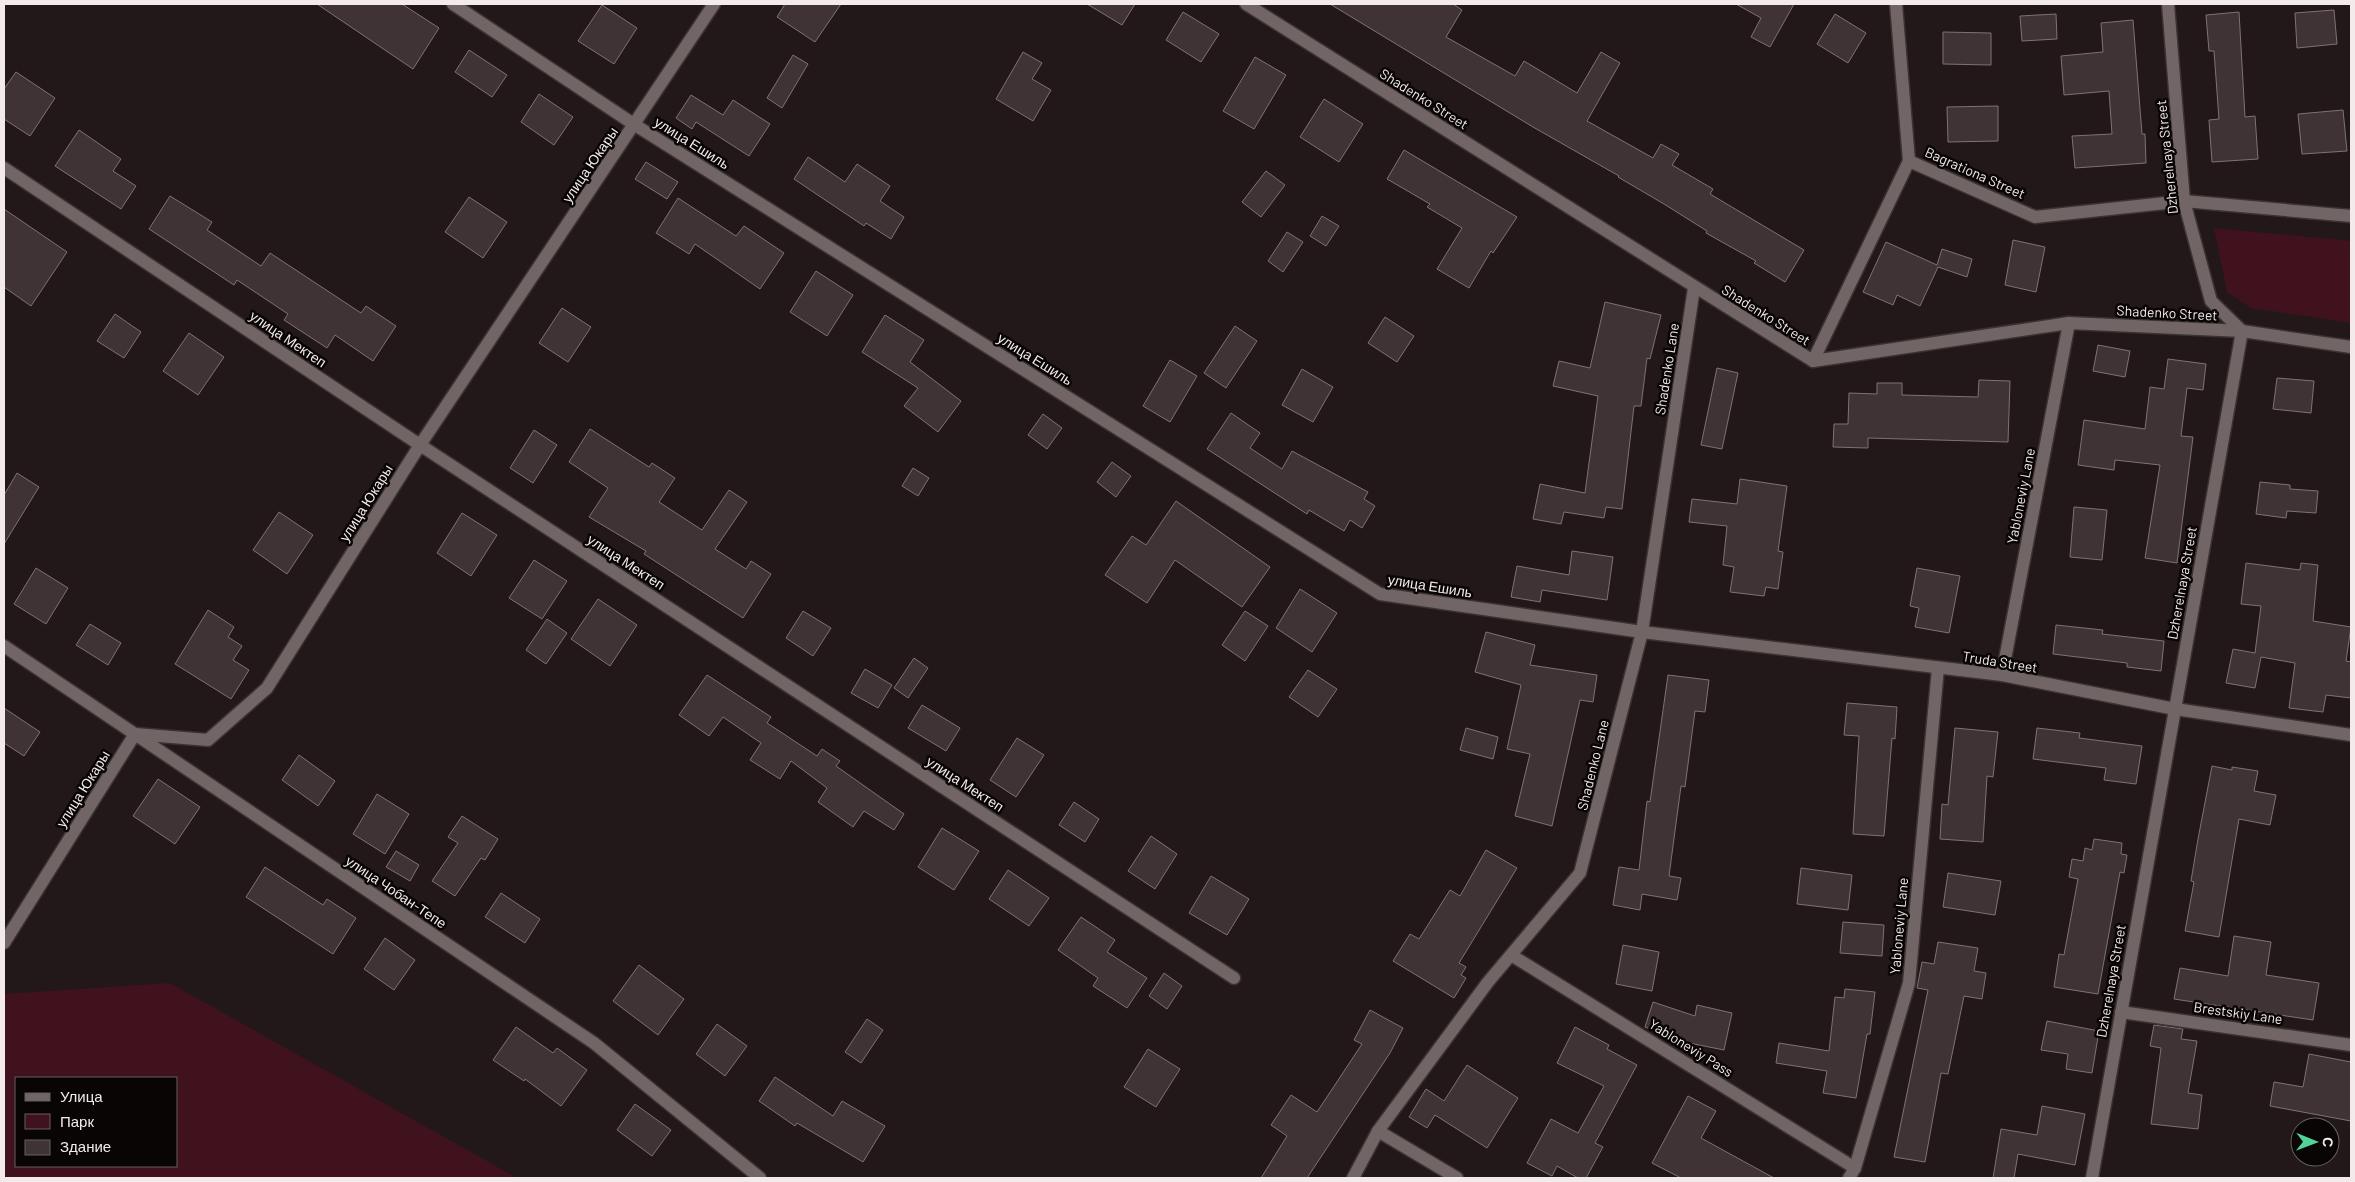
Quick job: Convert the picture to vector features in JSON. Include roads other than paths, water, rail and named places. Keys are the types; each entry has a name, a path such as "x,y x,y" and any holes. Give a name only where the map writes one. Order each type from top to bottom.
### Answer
{"street":[{"name":"улица Ешиль","path":"453,4 635,125 1380,594 1642,632"},
{"name":"улица Юкары","path":"4,943 135,734 208,740 267,688 420,445 714,4"},
{"name":"Shadenko Street","path":"1246,4 1694,288 1813,361 2069,323 2242,331 2351,347"},
{"name":"Bagrationa Street","path":"1896,4 1909,161 2035,217 2184,201"},
{"name":"Dzherelnaya Street","path":"2092,1178 2242,331 2211,301 2184,201 2168,4"},
{"path":"1813,361 1909,161"},
{"name":"улица Мектеп","path":"4,168 420,445 1234,978"},
{"path":"2184,201 2351,216"},
{"name":"Shadenko Lane","path":"1354,1178 1378,1131 1488,982 1580,873 1642,632 1694,288"},
{"name":"Yabloneviy Lane","path":"2002,676 2069,323"},
{"name":"Truda Street","path":"1642,632 2002,676 2175,709 2351,735"},
{"name":"улица Чобан-Тепе","path":"4,646 594,1043 760,1178"},
{"name":"Yabloneviy Lane","path":"1852,1173 1909,983 1938,668"},
{"name":"Yabloneviy Pass","path":"1511,954 1852,1173"},
{"name":"Brestskiy Lane","path":"2121,1012 2351,1045"},
{"path":"1378,1131 1457,1178"}]}
